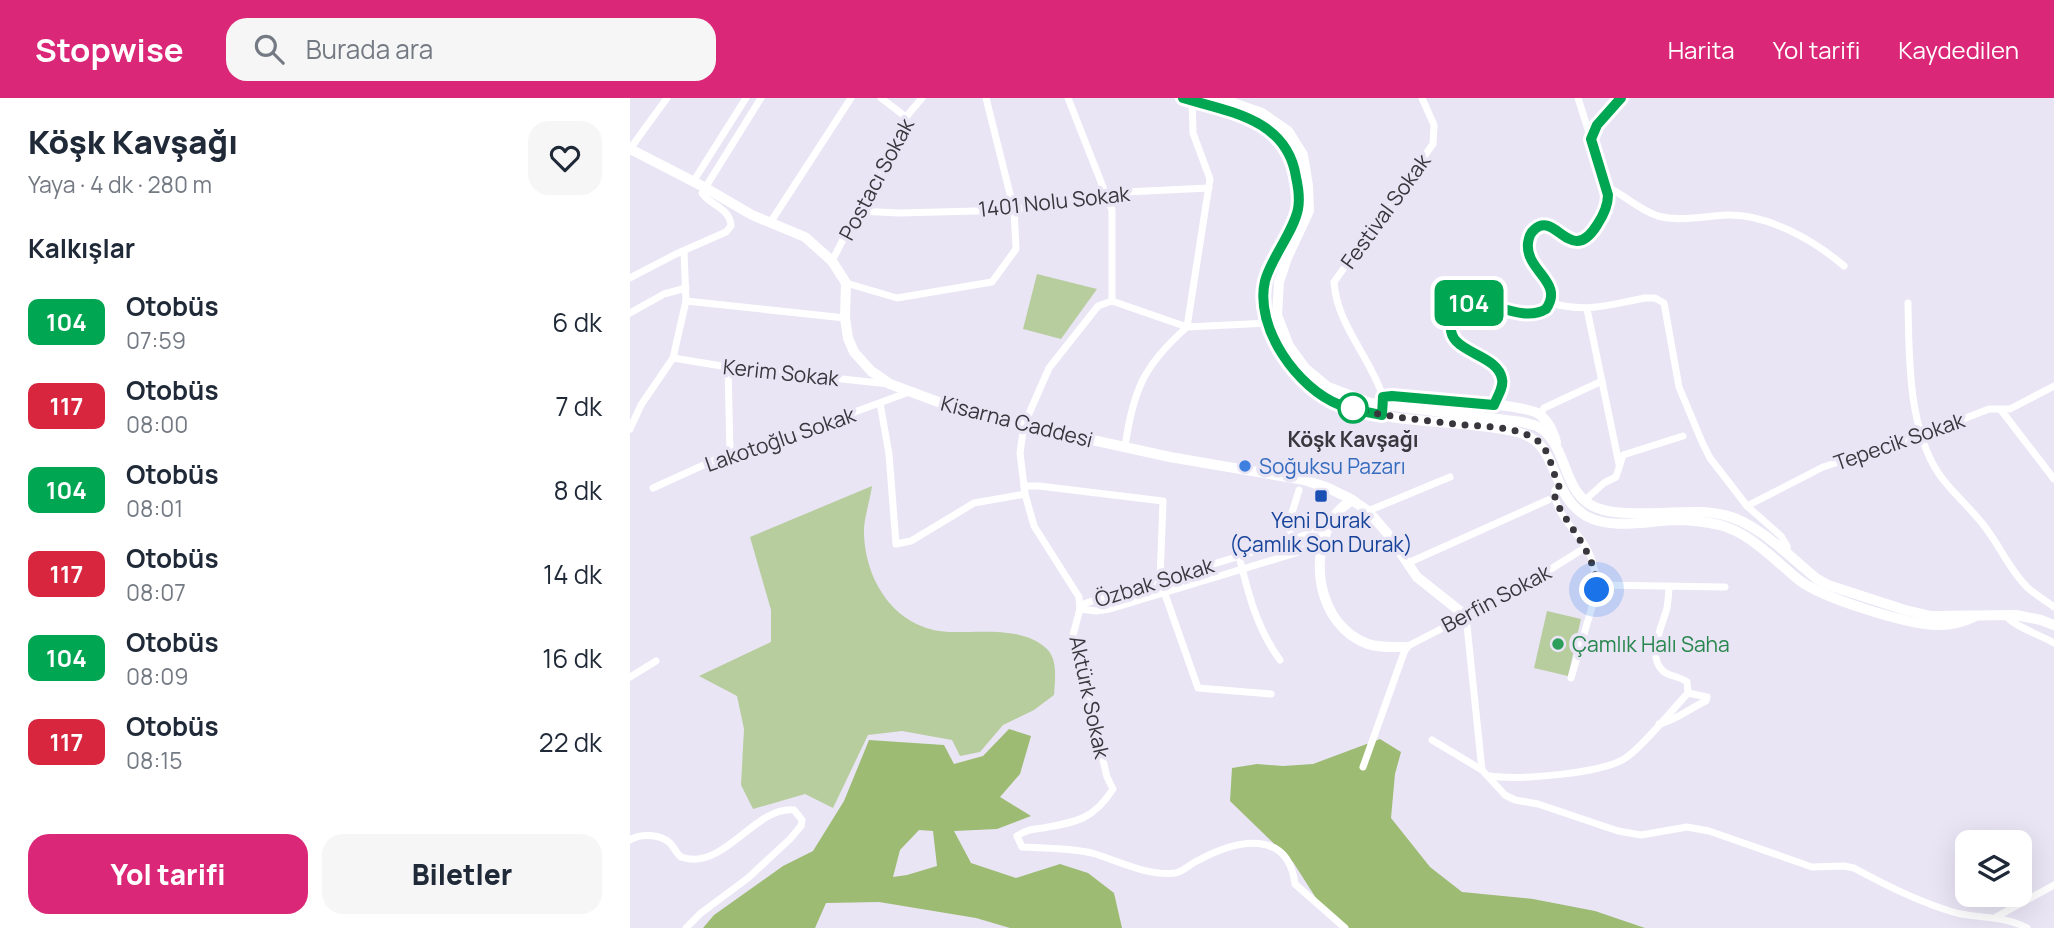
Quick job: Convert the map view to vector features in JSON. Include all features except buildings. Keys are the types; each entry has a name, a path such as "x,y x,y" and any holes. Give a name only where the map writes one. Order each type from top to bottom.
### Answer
{"street":[{"path":"667,98 630,149 752,215 805,237 832,261 846,283 897,298 992,282 1016,249 1014,210 986,98"},
{"path":"693,182 746,98"},
{"path":"630,278 726,232 732,226 726,211 702,193 761,98"},
{"path":"770,223 851,98"},
{"path":"881,98 905,117"},
{"name":"Postacı Sokak","path":"832,261 905,117 922,98"},
{"path":"1068,98 1112,210 1112,301 1187,327 1269,323"},
{"path":"1219,98 1262,113 1288,131 1303,155 1309,211 1279,282 1277,316 1289,346 1305,368 1328,387 1353,398 1383,406 1530,436 1544,448 1559,486 1575,508 1596,520 1611,523 1679,520 1729,528 1747,537 1812,589 1827,596 1903,620 1935,625 1966,621 1976,616"},
{"name":"Festival Sokak","path":"1383,406 1378,379 1341,317 1334,282 1433,144 1434,125 1422,98"},
{"path":"1494,405 1502,385 1499,371 1495,365 1466,350 1454,339 1451,324 1458,309 1472,302 1536,313 1546,309 1550,303 1552,288 1529,258 1529,237 1533,230 1540,225 1547,225 1570,240 1579,242 1588,238 1608,204 1607,187 1595,157 1578,98"},
{"path":"1591,139 1597,125 1621,98"},
{"path":"1125,447 1132,403 1147,369 1166,346 1187,327 1210,179 1194,133 1187,99 1257,122 1280,139 1294,159 1298,209 1265,281 1264,300 1269,323 1280,351 1297,375 1320,394 1340,405 1516,407 1540,415 1553,431 1571,483 1592,507 1615,512 1698,511 1726,515 1753,528 1828,585 1931,616 2026,616 2054,625"},
{"path":"724,132 735,139"},
{"name":"1401 Nolu Sokak","path":"858,211 899,213 1014,210 1105,193 1209,187"},
{"path":"1607,187 1658,216 1680,219 1730,215 1747,217 1788,230 1823,248 1843,266"},
{"path":"630,429 633,414 673,358 686,301 684,251"},
{"name":"Kisarna Caddesi","path":"846,283 845,318 848,338 854,352 871,371 890,384 941,403 1024,425 1125,447 1304,480 1326,487 1368,511 1424,584 1466,615"},
{"path":"630,313 664,294 686,288"},
{"path":"1550,303 1572,309 1587,309 1645,298 1655,298 1664,303 1679,387 1710,458 1747,506 1781,536 1789,556"},
{"path":"686,301 845,318"},
{"name":"Aktürk Sokak","path":"1112,301 1098,306 1049,368 1024,425 1020,453 1024,490 1034,526 1079,597 1080,609 1073,635 1107,777 1113,789 1102,807 1086,817 1064,824 1027,829 1017,836 1022,847 1090,853 1152,871 1177,873 1225,847 1252,843 1274,847 1293,865 1295,884 1345,928"},
{"path":"1908,303 1910,372 1922,435 1931,459 1944,480 1981,521 2020,578 2054,607"},
{"path":"1587,309 1619,464"},
{"name":"Kerim Sokak","path":"673,358 728,367 890,384"},
{"path":"728,367 730,453"},
{"path":"1540,415 1544,408 1602,380"},
{"name":"Tepecik Sokak","path":"1747,506 1823,467 1922,435 1989,409 2010,410 2054,386"},
{"name":"Lakotoğlu Sokak","path":"653,488 730,453 776,441 909,392"},
{"path":"880,403 890,454 896,544 911,541 974,503 1039,486 1163,501 1160,580 1198,688 1271,694"},
{"path":"1383,406 1522,422 1540,428 1558,450"},
{"path":"2001,410 2054,479"},
{"path":"1584,500 1604,483 1616,477 1623,455 1683,436"},
{"path":"1368,511 1450,477"},
{"path":"1559,486 1584,500"},
{"path":"1559,486 1555,490 1555,500 1586,547 1592,560 1597,585 1571,678"},
{"path":"1290,531 1289,521 1299,490"},
{"path":"1352,500 1334,516 1320,556 1319,572 1327,605 1340,625 1359,640 1370,645 1406,647 1363,767"},
{"path":"1408,563 1548,500"},
{"name":"Özbak Sokak","path":"1080,609 1086,603 1295,539 1331,524"},
{"name":"Özbak Sokak","path":"1080,609 1110,609 1299,552 1311,546 1331,524"},
{"name":"Berfin Sokak","path":"1406,647 1524,586 1586,547"},
{"path":"1239,556 1257,620 1267,643 1280,660"},
{"path":"1597,585 1725,587"},
{"path":"1485,773 1513,779 1594,770 1628,757 1688,693 1687,682 1682,677 1665,672 1660,667 1656,646 1660,625 1667,611 1670,586"},
{"path":"1466,615 1485,773"},
{"path":"2006,615 2010,622 2037,632 2054,643"},
{"path":"630,677 656,661"},
{"path":"1659,724 1674,720 1690,708 1706,701 1707,697 1688,693"},
{"path":"1432,740 1485,773 1505,795 1515,800 1538,804 1618,831 1641,835 1687,827 1709,831 1812,867 1854,868 1956,913 1996,918 2027,928"},
{"path":"630,840 634,836 659,837 672,845 681,857 695,859 715,854 770,816 789,809 799,815 801,826 789,839 748,878 701,913 686,928"},
{"path":"1996,918 2054,885"}],"green space":[{"path":"1037,274 1097,289 1061,339 1023,329"},
{"path":"872,486 864,528 865,547 876,583 898,612 930,629 949,632 1001,632 1037,642 1047,649 1053,659 1054,695 1034,710 1003,725 980,752 960,756 952,740 902,731 868,735 833,808 805,794 753,809 741,785 744,729 737,696 699,676 771,642 771,610 750,537"},
{"name":"Çamlık Halı Saha","path":"1547,611 1581,619 1568,676 1534,668"},
{"path":"1009,729 1031,736 1020,774 1000,797 1031,816 997,829 954,831 971,863 1016,878 1060,864 1088,873 1114,893 1122,928 1010,928 976,918 879,902 826,903 815,928 703,928 714,915 783,866 813,851 844,801 869,740 944,745 954,764 983,756","holes":["919,830 933,831 937,866 893,877 900,850"]},
{"path":"1380,739 1401,752 1395,774 1391,818 1430,867 1462,892 1533,899 1595,911 1645,928 1341,928 1323,909 1293,862 1230,801 1232,768 1257,764 1313,764"}],"bus line":[{"name":"104","path":"1183,98 1257,122 1280,139 1294,159 1298,209 1265,281 1267,317 1280,351 1297,375 1320,394 1340,405 1382,415 1383,397 1392,396 1494,405 1502,385 1499,371 1495,365 1466,350 1454,339 1451,324 1454,315 1458,309 1472,302 1525,313 1542,312 1546,309 1552,296 1552,288 1529,258 1529,237 1540,225 1547,225 1570,240 1579,242 1588,238 1598,224 1608,204 1608,195 1591,139 1597,125 1621,98"}],"place":[{"name":"Köşk Kavşağı","path":"1353,408"},
{"name":"Soğuksu Pazarı","path":"1245,466"},
{"name":"Yeni Durak (Çamlık Son Durak)","path":"1321,496"},
{"name":"Çamlık Halı Saha","path":"1558,644"}],"route":[{"path":"1353,408 1382,415 1507,430 1538,441 1544,448 1559,486 1555,490 1555,500 1592,560 1597,590"}]}
